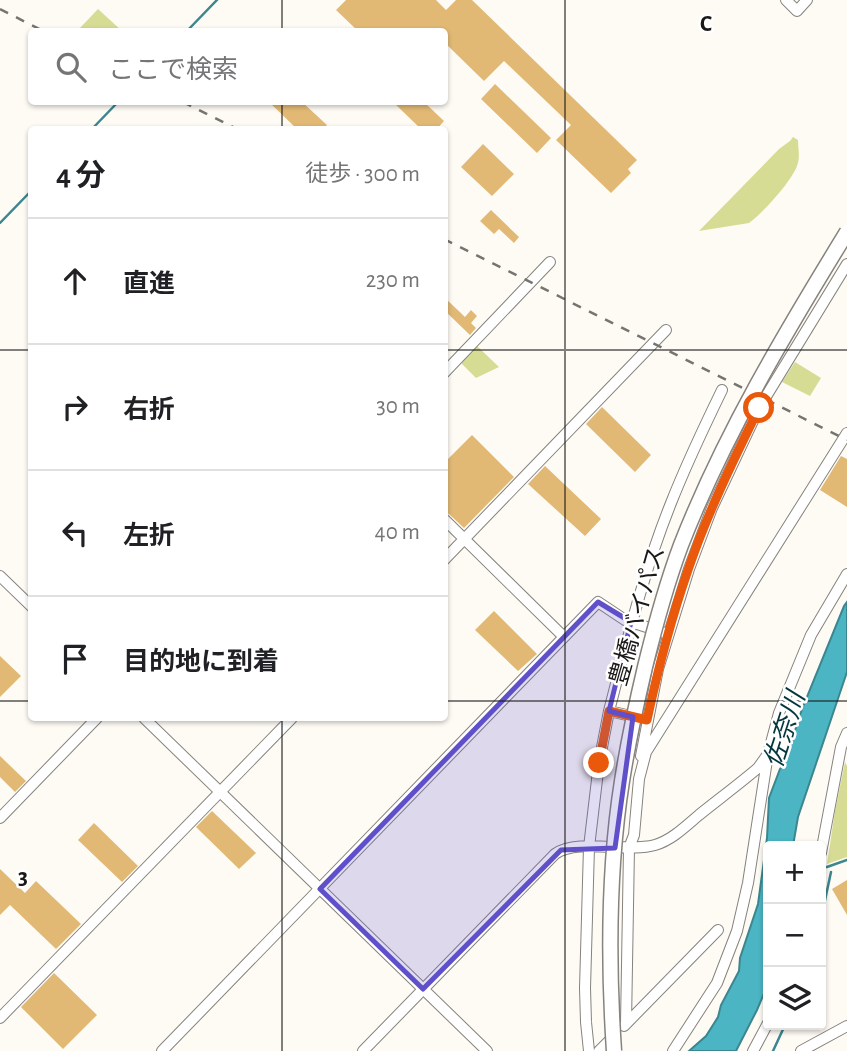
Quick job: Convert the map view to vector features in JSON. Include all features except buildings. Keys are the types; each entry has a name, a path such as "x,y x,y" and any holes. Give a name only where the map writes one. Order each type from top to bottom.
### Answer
{"highway":[{"name":"豊橋バイパス","path":"614,1051 610,948 616,834 621,784 632,723 657,619 681,546 710,476 764,371 847,232"},
{"name":"豊橋バイパス","path":"620,1051 616,936 627,784 638,724 663,621 687,549 736,435 847,243"}],"street":[{"path":"786,0 797,11 807,0"},
{"path":"448,369 550,262"},
{"path":"626,1024 629,848 634,835 647,720 668,634 712,508 759,408 847,264"},
{"path":"448,556 666,330"},
{"path":"589,1051 585,988 589,847 599,763 609,711 631,622 670,506 722,390"},
{"path":"639,779 651,743 847,433"},
{"path":"448,523 564,637"},
{"path":"673,1051 718,984 737,931 748,883 768,754 779,713 811,635 847,574"},
{"path":"0,576 28,603"},
{"path":"162,1051 598,603 625,620 668,634"},
{"path":"609,711 647,720"},
{"path":"0,818 94,721"},
{"path":"147,721 487,1051"},
{"path":"0,1018 289,721"},
{"path":"823,841 841,747 847,733"},
{"path":"841,747 847,757"},
{"path":"363,1051 555,854 564,849 629,848 659,844 758,768 768,754"},
{"path":"599,1051 718,930"},
{"path":"801,1051 817,1048 847,1027"},
{"path":"753,1051 764,1030"}],"highlighted area":[{"path":"598,602 631,622 609,711 633,717 615,848 561,850 423,989 320,889"}],"green space":[{"path":"98,9 119,28 80,28"},
{"path":"793,137 798,140 798,163 784,186 762,212 749,223 699,231 779,149"},
{"path":"476,345 499,367 476,378 460,362"},
{"path":"795,362 821,378 810,396 782,382"},
{"path":"845,762 847,857 827,864 835,811"}],"water":[{"path":"847,602 847,672 798,817 794,841 767,841 769,798"},
{"path":"763,867 763,996 757,1010 736,1051 689,1051 706,1036 718,1017 721,1005 739,971 740,958 758,904"}],"waterway":[{"path":"190,28 217,0"},
{"path":"95,126 115,105"},
{"path":"0,223 28,194"},
{"path":"826,867 847,860"},
{"path":"824,904 831,872"},
{"path":"773,1051 783,1030"}],"railway":[{"path":"0,9 37,28"},
{"path":"189,105 231,126"},
{"path":"448,241 847,440"}],"route":[{"path":"599,763 609,711 647,720 658,669 689,569 712,508 759,408"}],"water label":[{"name":"佐奈川","path":"785,730"}]}
